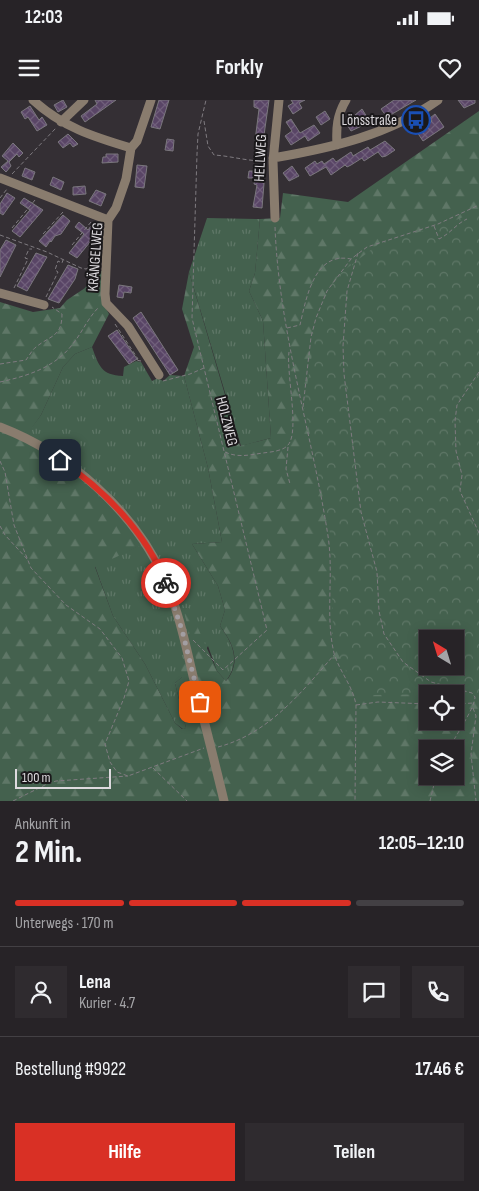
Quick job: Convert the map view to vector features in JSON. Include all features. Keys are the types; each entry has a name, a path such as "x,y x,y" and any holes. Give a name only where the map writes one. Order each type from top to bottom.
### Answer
{"street":[{"path":"33,100 61,122 93,136 131,148"},
{"path":"61,122 84,100"},
{"name":"KRÄNGELWEG","path":"151,100 137,141 131,148 126,179 116,208 108,220 106,303 128,326 159,375"},
{"name":"HELLWEG","path":"275,218 273,210 273,160 279,100"},
{"path":"337,145 336,124 339,112 346,100"},
{"path":"273,160 337,145 385,130 438,100"},
{"path":"6,180 108,220"},
{"path":"0,293 44,305"},
{"path":"0,427 48,451 86,479 113,504 137,533 159,569 182,630 224,801"}],"path":[{"name":"HOLZWEG","path":"182,630 223,670 267,630 192,318 198,134 204,118 206,100"},
{"path":"204,118 208,146 214,155 231,155 235,159 248,161 273,160"},
{"path":"0,198 6,180 61,122"},
{"path":"12,228 40,193"},
{"path":"43,234 68,205"},
{"path":"302,410 311,337 316,318 327,291 351,259 368,247 434,225 479,205"},
{"path":"72,245 95,215"},
{"path":"275,218 276,262 286,328 330,555 330,626 335,655 354,694 356,705 355,801"},
{"path":"434,225 439,239 450,234 458,223 468,219"},
{"path":"0,239 1,236 86,269 92,266"},
{"path":"10,296 28,259 25,258 32,248"},
{"path":"358,253 347,291 343,346 344,374 361,512 377,572 378,611 384,634 403,662 431,682 472,693 475,703 453,740"},
{"path":"286,328 300,325 309,288 326,263 342,257 351,259"},
{"path":"0,364 26,360 35,347 53,338 62,325 62,314 56,308 44,305 58,272 55,270 58,261 62,263 63,260"},
{"path":"0,382 49,366 72,345 89,316 106,303"},
{"path":"113,311 111,315 114,322 138,358 136,360"},
{"path":"290,350 287,365 292,393 291,405 293,415 286,469 290,484"},
{"path":"159,375 163,381 204,368"},
{"path":"479,372 457,405 455,421 456,451 462,475 460,491 479,533"},
{"path":"224,451 235,457 275,451 288,446"},
{"path":"0,461 5,472 14,524 31,568 66,605 100,629 122,658 129,682 105,744 110,762 117,772 128,776"},
{"path":"0,526 4,535 28,560"},
{"path":"226,745 248,737 289,706 335,655"},
{"path":"356,705 378,702 419,704"},
{"path":"464,704 475,703"},
{"path":"473,708 476,716 471,754 476,801"},
{"path":"13,801 56,781 128,776 210,745"},
{"path":"152,768 187,801"},
{"path":"430,801 434,785"}],"green space":[{"path":"479,111 479,801 0,801 0,302 33,312 60,308 67,300 85,288 95,272 102,271 103,303 109,314 92,347 75,354 63,367 41,415 27,435 54,452 148,542 95,567 113,616 145,664 175,723 182,729 186,728 175,683 182,677 180,661 197,663 183,608 189,608 217,671 226,681 234,667 235,660 229,639 220,626 225,610 218,586 192,544 222,542 208,468 184,376 194,347 182,309 189,272 240,446 271,438 263,321 249,291 255,273 260,219 280,218 283,193 348,202"},
{"path":"479,210 479,696 464,696 464,685 419,685 419,694 373,695 360,688 350,678 339,655 333,635 331,538 304,405 317,322 329,288 342,272 380,243 447,224"},
{"path":"207,218 260,219 255,273 249,291 263,321 271,438 241,446 189,272"},
{"path":"92,347 99,364 110,374 123,376 124,367 136,361 141,362 152,381 158,378 163,381 170,375 184,376 208,468 222,542 192,544 218,586 225,610 220,626 232,646 234,660 231,674 226,681 217,671 208,646 198,664 175,683 186,728 183,729 175,723 145,664 113,616 95,566 147,542 26,435 41,415 63,367 75,354"}],"building":[{"path":"63,100 67,107 58,112 54,105"},
{"path":"95,100 116,100 85,122 81,116 97,104"},
{"path":"159,100 169,100 160,129 151,127"},
{"path":"254,100 269,100 263,142 255,141 259,109 254,107"},
{"path":"291,100 305,100 299,103 302,108 293,114 288,106 293,103"},
{"path":"394,100 416,100 387,117 381,109"},
{"path":"458,100 475,100 475,103 464,108"},
{"path":"30,106 39,120 42,117 47,125 37,131 28,117 25,119 21,112"},
{"path":"362,109 370,122 351,131 346,123"},
{"path":"325,111 330,119 321,125 316,117"},
{"path":"435,114 444,127 423,141 417,132 432,121 430,118"},
{"path":"291,119 300,133 314,125 320,133 308,141 305,136 291,145 285,136 292,131 286,122"},
{"path":"68,134 78,144 73,147 70,143 63,148 58,142"},
{"path":"167,139 174,140 173,151 165,150"},
{"path":"385,141 395,150 382,157 378,152 364,161 362,158 347,167 345,165 331,175 326,167 310,176 305,168 315,161 317,164 322,161 324,164 333,158 336,162 351,152 353,156 368,147 370,150"},
{"path":"13,143 23,153 19,157 17,154 9,162 11,166 6,172 1,167 8,161 2,156"},
{"path":"106,154 118,154 118,162 102,163 103,157 106,157"},
{"path":"137,165 147,166 144,188 135,187"},
{"path":"292,166 299,176 289,181 283,173"},
{"path":"25,168 35,172 32,180 22,176"},
{"path":"249,171 265,171 262,208 253,207 257,185 254,184 255,178 248,178"},
{"path":"53,177 64,182 61,190 50,185"},
{"path":"85,186 86,194 73,195 73,187"},
{"path":"96,190 106,194 101,206 89,201"},
{"path":"7,193 15,198 3,215 0,213 0,204"},
{"path":"24,198 43,210 20,237 12,231 30,210 20,203"},
{"path":"63,215 70,221 61,234 55,236 46,247 39,241"},
{"path":"79,222 88,230 91,226 99,231 77,258 69,253 84,234 75,227"},
{"path":"6,240 16,245 0,277 0,250"},
{"path":"36,253 47,257 27,291 17,286"},
{"path":"68,265 78,269 75,279 59,303 48,299"},
{"path":"119,285 132,287 131,293 124,292 123,298 117,297"},
{"path":"141,312 178,370 170,375 133,318"},
{"path":"117,330 137,359 129,364 108,336"}],"way so far":[{"path":"166,583 182,630 200,702"}],"place":[{"name":"Lönsstraße","path":"416,120"}],"route":[{"path":"60,460 93,484 124,516 151,554 166,583"}]}
